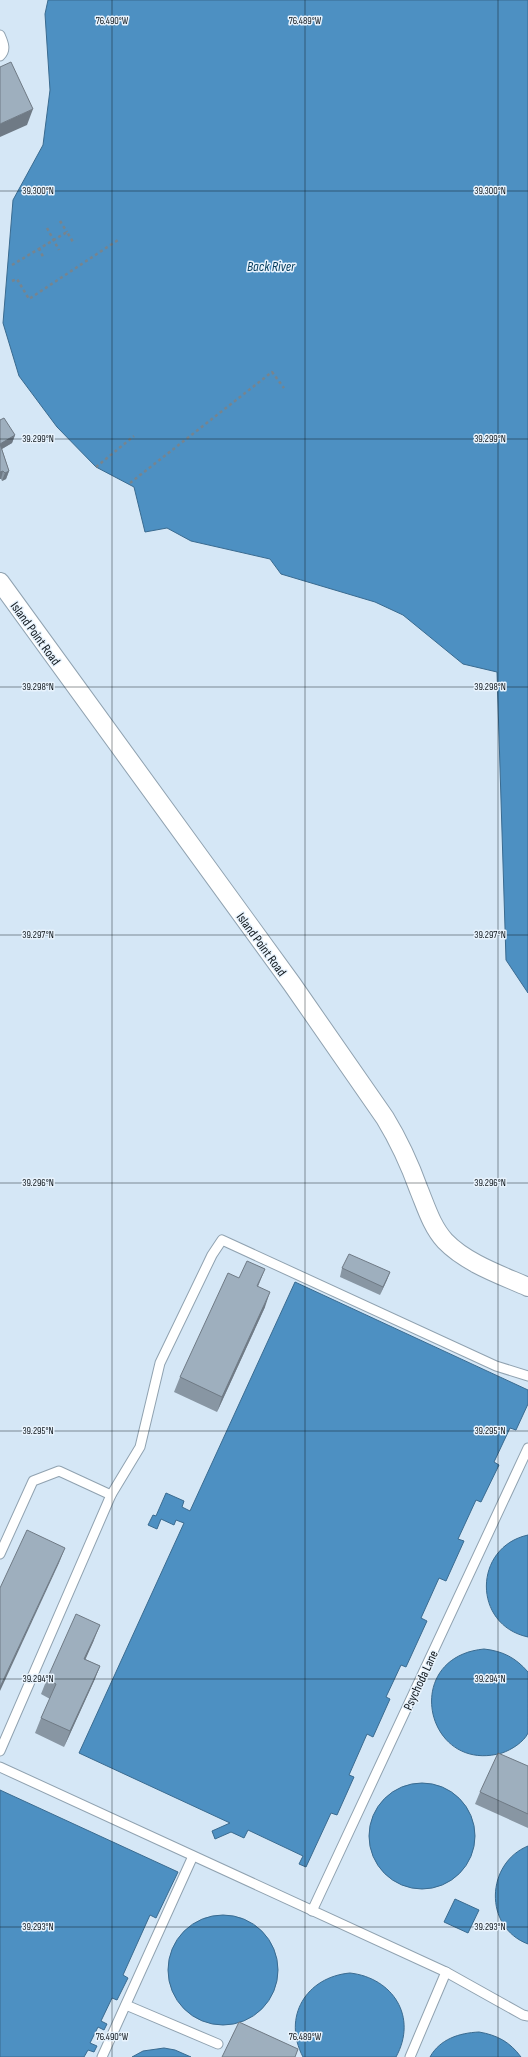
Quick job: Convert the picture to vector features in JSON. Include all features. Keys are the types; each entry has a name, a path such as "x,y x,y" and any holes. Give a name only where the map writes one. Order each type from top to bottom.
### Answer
{"street":[{"name":"Island Point Road","path":"0,582 292,984 385,1118 398,1139 426,1209 445,1241 459,1253 492,1271 528,1287"}],"lane":[{"path":"0,35 5,47 0,56"},
{"path":"0,1752 111,1495 140,1447 160,1363 212,1255 222,1240 496,1366 528,1376"},
{"name":"Psychoda Lane","path":"312,1911 528,1448"},
{"path":"0,1554 33,1481 59,1472 111,1495"},
{"path":"0,1767 446,1972 523,2015 528,2016"},
{"path":"102,2057 193,1856"},
{"path":"410,2057 446,1972"},
{"path":"126,2004 218,2044"}],"path":[{"path":"60,221 73,242"},
{"path":"47,228 59,250"},
{"path":"12,265 67,232"},
{"path":"12,281 16,279 29,299 118,240"},
{"path":"39,248 44,259"},
{"path":"130,483 272,372 284,388"},
{"path":"96,467 134,436"}],"water":[{"name":"Back River","path":"48,0 528,0 528,993 506,960 497,672 463,664 403,615 375,602 281,574 270,559 191,541 167,528 145,532 134,487 96,467 57,427 19,376 3,323 13,200 43,145 50,90 45,14"},
{"path":"295,1282 528,1390 528,1404 516,1430 510,1428 494,1462 499,1465 481,1502 476,1500 458,1539 464,1541 446,1581 439,1578 421,1618 427,1621 406,1667 401,1665 386,1697 390,1699 373,1737 367,1734 349,1775 354,1777 337,1815 331,1813 306,1867 299,1864 303,1856 248,1830 244,1838 231,1832 215,1839 212,1831 230,1823 79,1753 184,1523 176,1520 174,1525 161,1519 157,1529 148,1525 153,1515 156,1516 166,1493 184,1501 182,1507 190,1511"},
{"path":"528,1535 528,1637 510,1630 497,1618 489,1603 486,1586 489,1569 497,1554 510,1542"},
{"path":"484,1649 497,1651 509,1656 528,1672 528,1733 520,1742 506,1752 476,1755 455,1747 440,1732 433,1712 432,1691 441,1672 457,1657"},
{"path":"422,1783 442,1787 459,1799 471,1816 475,1836 471,1856 459,1873 442,1885 422,1889 402,1885 385,1873 373,1856 369,1836 373,1816 385,1799 402,1787"},
{"path":"0,1790 178,1872 156,1918 150,1915 123,1975 128,1978 117,2000 112,1998 101,2021 107,2024 104,2030 98,2027 90,2043 97,2046 94,2052 88,2050 84,2057 0,2057"},
{"path":"528,1846 528,1944 513,1936 503,1924 497,1910 495,1895 498,1880 504,1866 514,1854"},
{"path":"455,1899 479,1910 468,1933 444,1922"},
{"path":"223,1915 244,1919 262,1931 274,1949 278,1970 274,1991 262,2009 244,2021 223,2025 202,2021 184,2009 172,1991 168,1970 172,1949 184,1931 202,1919"},
{"path":"350,1973 365,1976 378,1983 389,1991 397,2002 402,2014 404,2028 402,2042 396,2057 303,2057 297,2042 295,2028 297,2014 302,2002 310,1991 321,1982 334,1976"},
{"path":"479,2032 492,2035 503,2040 508,2043 521,2057 430,2057 445,2041 464,2034"},
{"path":"164,2048 175,2050 191,2057 132,2057 143,2051"}],"building":[{"path":"11,62 33,109 0,124 0,67"},
{"path":"4,418 15,435 0,444 0,420"},
{"path":"0,444 9,471 5,473 3,471 0,472"},
{"path":"349,1254 390,1272 383,1287 342,1268"},
{"path":"247,1261 265,1269 257,1286 270,1292 222,1397 180,1377 228,1273 239,1278"},
{"path":"27,1530 65,1548 0,1687 0,1588"},
{"path":"76,1614 100,1625 84,1659 100,1666 70,1731 41,1718 56,1684 47,1679"},
{"path":"498,1753 528,1766 528,1814 480,1792"},
{"path":"239,2022 298,2049 295,2057 222,2057"}]}
